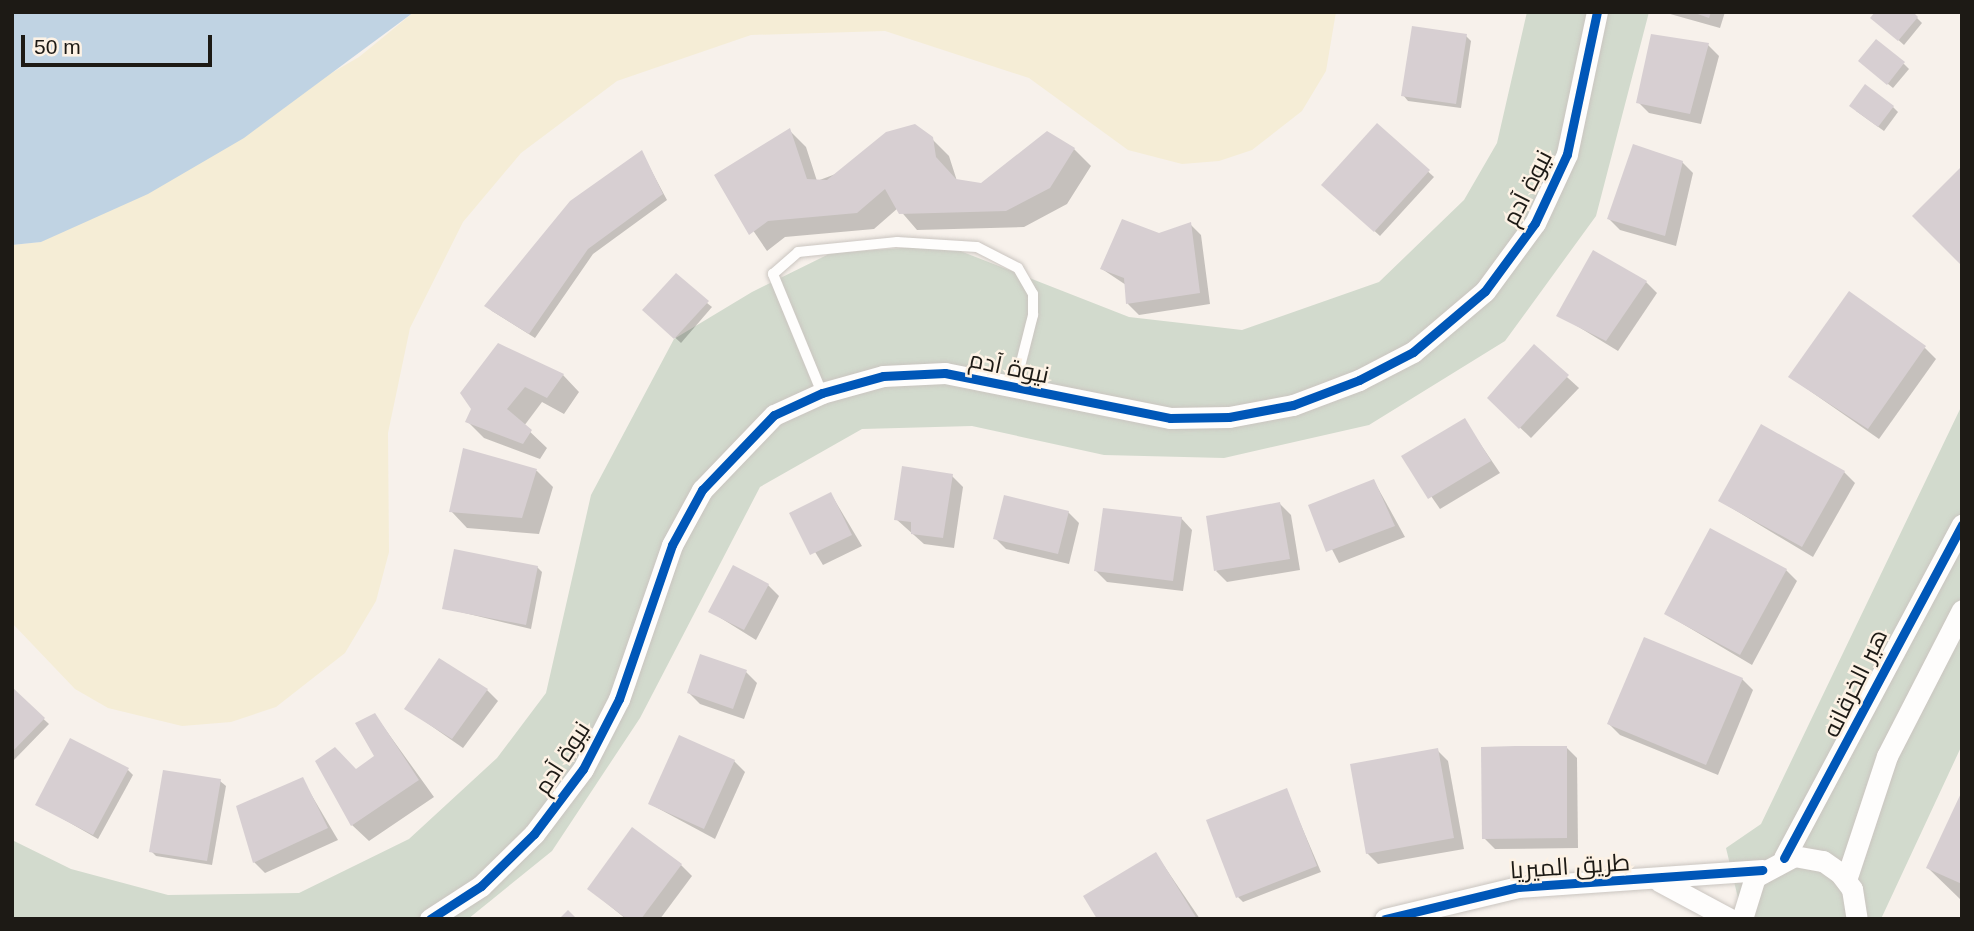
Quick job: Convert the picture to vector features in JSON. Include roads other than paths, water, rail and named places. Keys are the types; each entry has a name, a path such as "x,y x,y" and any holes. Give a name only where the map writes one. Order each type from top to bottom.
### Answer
{"street":[{"name":"نيوة آدم","path":"430,919 481,886 534,834 583,769 620,699 672,545 702,490 774,415 822,393 883,376 945,373 1170,418 1230,417 1293,405 1413,352 1485,290 1535,223 1567,154 1597,12"},
{"name":"هير الخرقانه","path":"1784,858 1962,525"},
{"path":"1853,899 1887,756 1962,610"},
{"path":"1742,919 1745,896 1762,870 1784,858 1823,861 1873,919"},
{"name":"طريق الميريا","path":"1385,919 1518,887 1657,880 1762,870"},
{"name":"طريق الميريا","path":"1657,880 1730,919"}],"lane":[{"path":"822,393 773,275 798,252 886,243 978,247 1018,268 1033,294 1033,315 1015,386"}],"water":[{"path":"12,12 414,12 244,138 148,194 41,242 12,245"}]}
